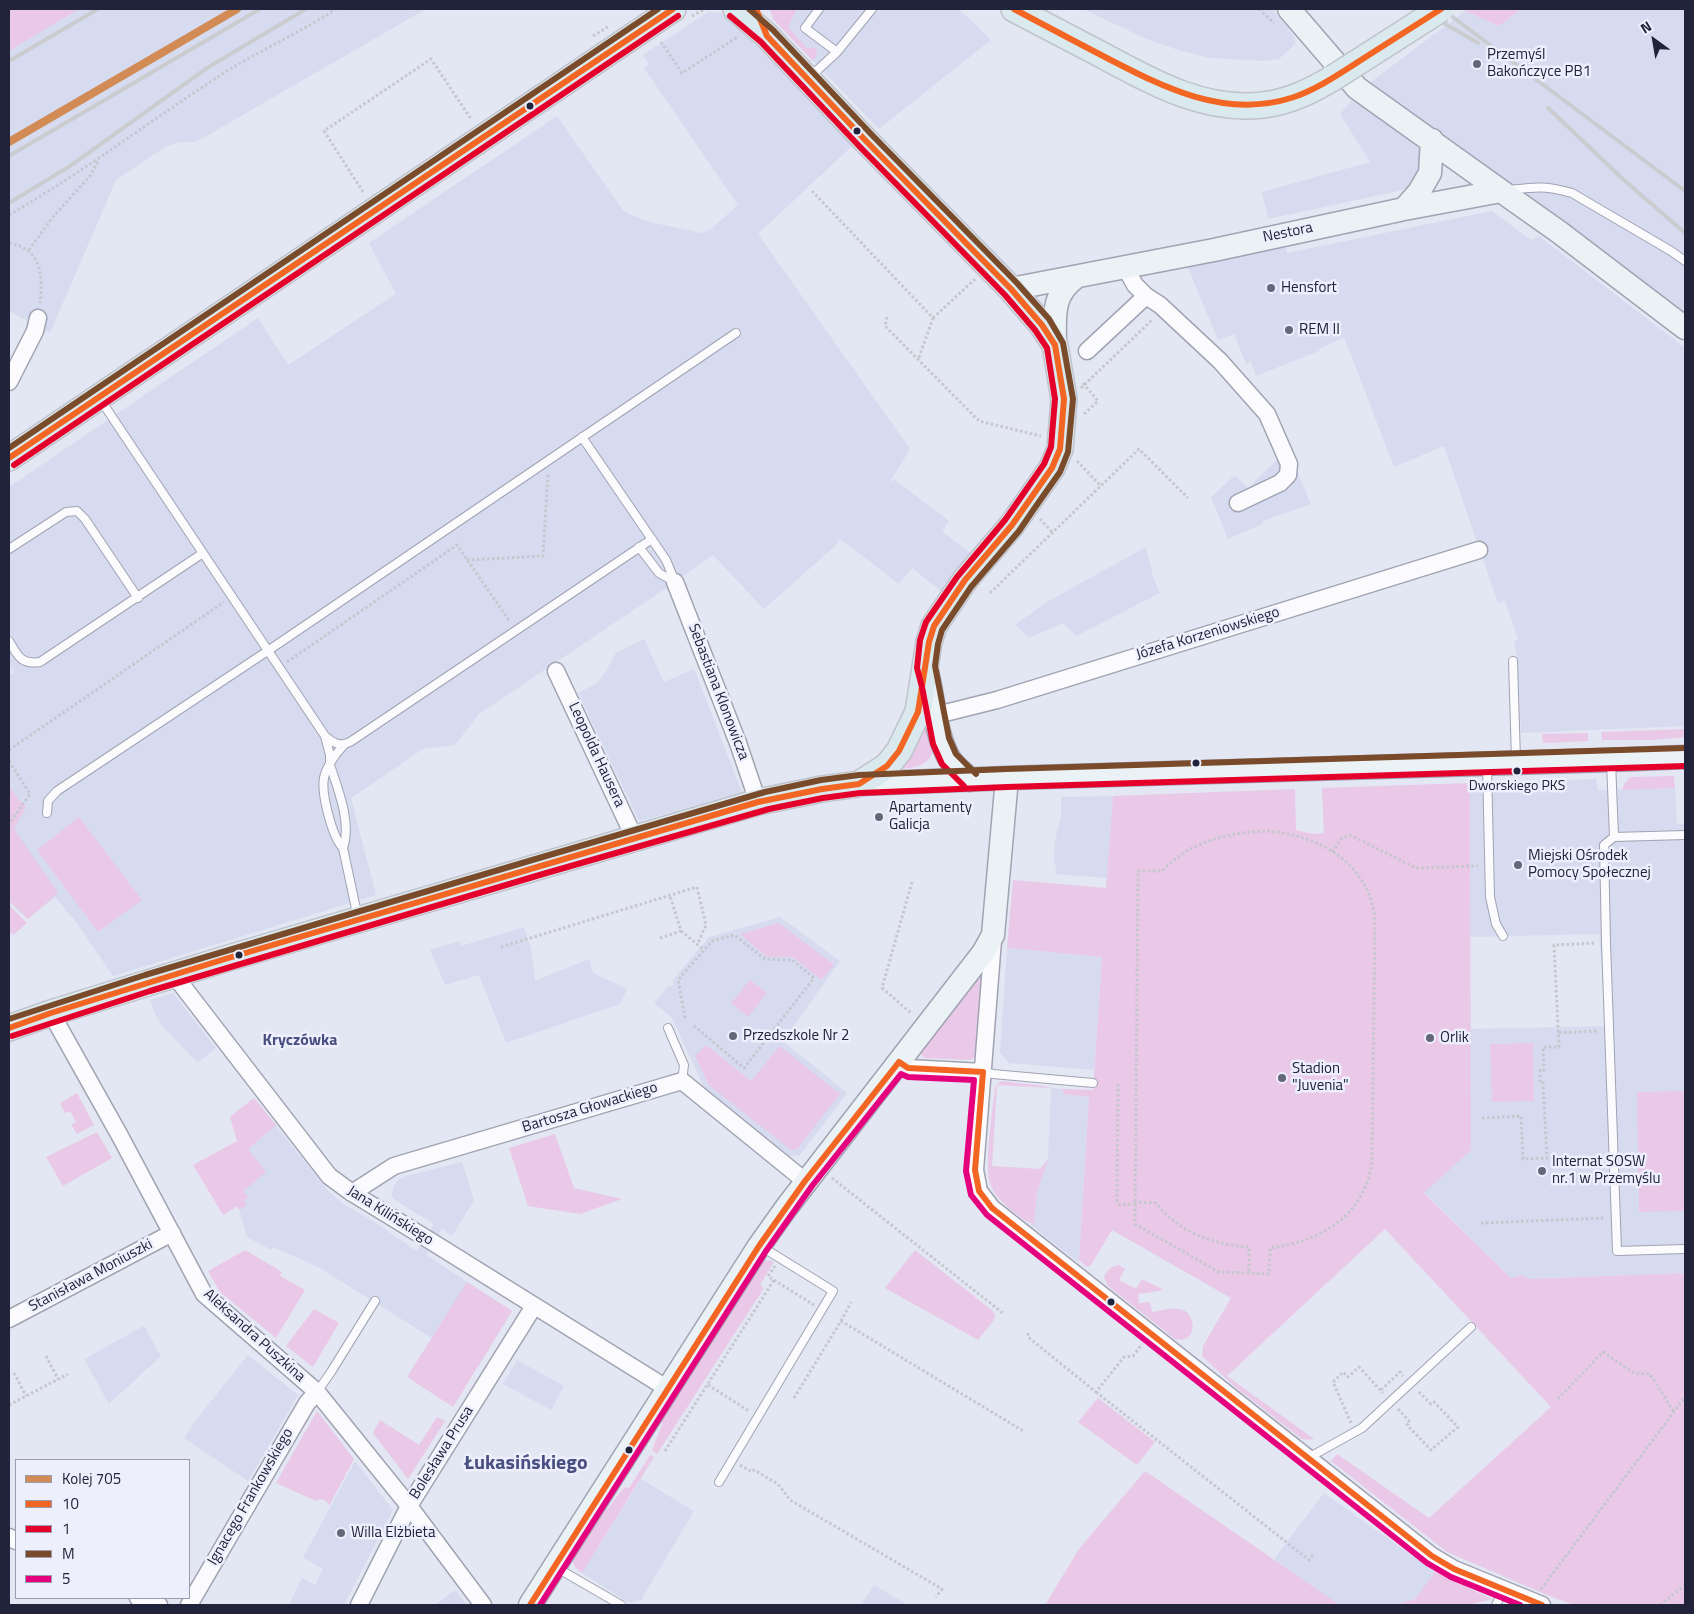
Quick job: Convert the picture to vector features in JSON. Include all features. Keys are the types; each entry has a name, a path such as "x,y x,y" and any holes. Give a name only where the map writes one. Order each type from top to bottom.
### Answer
{"main road":[{"path":"9,458 673,9"},
{"path":"9,1028 51,1012 758,802 822,789 859,784 887,766 900,751 918,712 929,642 934,626 965,580 1012,525 1052,468 1066,453 1064,399 1055,345 1042,325 1011,289 808,80 757,34 736,9"},
{"path":"756,9 760,22 757,34"},
{"path":"1014,9 1158,85 1184,95 1212,102 1247,106 1273,103 1304,94 1333,78 1441,9"}],"street":[{"path":"1283,18 1357,88 1559,232 1685,328"},
{"path":"1404,209 1419,192 1430,173 1432,140"},
{"name":"Nestora","path":"1011,289 1214,250 1404,209 1501,191"},
{"path":"1128,267 1134,283 1146,296 1160,305 1220,361 1267,414 1289,464 1288,475 1280,483 1238,502"},
{"path":"1055,345 1056,303 1060,293 1076,277"},
{"path":"1087,351 1146,296"},
{"path":"9,382 34,331 38,318"},
{"name":"Józefa Korzeniowskiego","path":"936,715 996,700 1479,550"},
{"name":"Sebastiana Klonowicza","path":"676,582 729,718 758,802"},
{"path":"926,667 941,741 949,759 970,780"},
{"name":"Leopolda Hausera","path":"556,671 635,839"},
{"path":"904,783 925,772 934,763 939,755 941,741"},
{"path":"859,784 1685,757"},
{"path":"1007,778 975,1170 979,1191 992,1208 1432,1556 1454,1568 1536,1603"},
{"path":"530,1605 760,1246 816,1177 899,1062 983,953 993,935"},
{"name":"Jana Kilińskiego","path":"174,975 329,1176 352,1193 668,1390"},
{"name":"Aleksandra Puszkina","path":"51,1012 204,1294 317,1392 409,1506 483,1605"},
{"path":"899,1062 908,1068 983,1072"},
{"path":"682,1080 816,1177"},
{"name":"Bartosza Głowackiego","path":"352,1193 394,1166 682,1080"},
{"name":"Stanisława Moniuszki","path":"9,1318 172,1233"},
{"name":"Bolesława Prusa","path":"359,1605 409,1506 534,1306"},
{"name":"Ignacego Frankowskiego","path":"189,1605 307,1403 317,1392"},
{"path":"141,1599 159,1605"}],"lane":[{"path":"819,9 805,28 837,52"},
{"path":"808,80 837,52 872,9"},
{"path":"1501,191 1540,186 1572,193 1685,261"},
{"path":"47,813 48,801 57,791 269,650 736,333"},
{"path":"99,397 325,736 332,742 344,745"},
{"path":"582,437 666,560 676,582"},
{"path":"9,549 66,512 78,511 138,598"},
{"path":"358,920 342,848 337,843 330,826 324,790 324,778 330,765 344,745 652,539"},
{"path":"639,547 659,573 676,582"},
{"path":"9,641 20,658 29,663 40,662 204,553"},
{"path":"1513,661 1516,762"},
{"path":"325,736 330,755 330,765 346,824 345,841 342,848"},
{"path":"1611,760 1614,837"},
{"path":"1487,764 1490,897 1496,924 1503,936"},
{"path":"1685,835 1614,837 1604,845 1617,1251 1685,1249"},
{"path":"668,1028 684,1065 682,1080"},
{"path":"983,1072 1093,1083"},
{"path":"719,1482 833,1290 760,1246"},
{"path":"317,1392 375,1301"},
{"path":"1308,1458 1362,1428 1471,1328"},
{"path":"556,1567 620,1605"},
{"path":"1496,1605 1504,1589"}],"path":[{"path":"9,215 56,188 230,70 336,9"},
{"path":"1259,9 1283,18"},
{"path":"659,39 682,73 757,34"},
{"path":"363,192 324,132 332,126 431,59 472,118"},
{"path":"29,250 52,218 90,176 99,159"},
{"path":"812,192 933,318"},
{"path":"9,243 29,250 39,264 42,285 38,318"},
{"path":"918,360 933,318 979,275"},
{"path":"887,317 885,326 979,421 1050,438 1050,446 1066,453 1101,486"},
{"path":"1076,394 1154,318"},
{"path":"1080,379 1098,401 1082,417"},
{"path":"990,593 1139,449 1188,498"},
{"path":"467,560 543,556 548,460"},
{"path":"280,667 457,546 516,630"},
{"path":"9,750 232,596"},
{"path":"9,761 30,794 9,824"},
{"path":"1241,832 1279,832 1307,840 1332,852 1347,862 1363,881 1373,905 1372,1162 1370,1175 1360,1199 1332,1227 1309,1238 1284,1246 1270,1248 1269,1274 1219,1272 1135,1224 1138,871 1162,871 1170,862 1192,848 1214,839 1241,832"},
{"path":"1332,852 1342,838 1350,835 1416,868 1489,865"},
{"path":"912,882 882,988 915,1016"},
{"path":"501,947 697,887 706,925 697,945"},
{"path":"670,896 681,931 704,950"},
{"path":"660,938 681,931"},
{"path":"685,1018 678,980 712,941 734,935 765,959 792,960 814,978 744,1068 693,1024"},
{"path":"1482,1118 1520,1116 1523,1159 1547,1158 1543,1084 1540,1083 1540,1070 1544,1070 1543,1047 1559,1047 1554,945 1606,943"},
{"path":"1559,1033 1609,1031"},
{"path":"1118,1084 1117,1202 1120,1205 1156,1203 1177,1224 1200,1236 1224,1244 1249,1247 1250,1273"},
{"path":"816,1177 1004,1314"},
{"path":"1481,1223 1616,1218"},
{"path":"780,1258 768,1276 814,1305"},
{"path":"665,1451 774,1280"},
{"path":"794,1398 851,1302"},
{"path":"841,1321 1025,1432"},
{"path":"1028,1333 1028,1336 1096,1392 1309,1560 1314,1554"},
{"path":"1096,1392 1124,1356 1133,1356 1144,1341"},
{"path":"1558,1399 1603,1352 1634,1374 1650,1374 1674,1412"},
{"path":"46,1356 58,1379"},
{"path":"14,1373 26,1396"},
{"path":"9,1405 68,1374"},
{"path":"708,1384 750,1411"},
{"path":"1536,1603 1547,1581 1685,1396"},
{"path":"746,1419 755,1403"},
{"path":"732,1460 778,1484 790,1500 942,1588 936,1597"},
{"path":"1660,1605 1685,1585"}],"shaded area":[{"path":"9,9 426,9 196,142 180,142 165,147 116,180 50,333 9,311"},
{"path":"9,9 79,9 9,51"},
{"path":"770,9 959,9 991,40 879,129 773,19"},
{"path":"770,9 797,9 788,27 807,48 817,48 816,57 812,60 773,19"},
{"path":"1083,9 1273,9 1295,38 1295,44 1279,59 1264,61 1210,58 1178,50 1144,38"},
{"path":"1468,9 1521,9 1499,26 1465,11"},
{"path":"1521,9 1685,9 1685,319 1368,84 1465,11 1499,26"},
{"path":"708,12 720,13 729,17 852,146 758,234 910,449 888,485 894,479 949,521 942,531 971,554 942,592 912,568 899,584 840,539 834,547 764,609 713,555 479,714 455,745 423,749 351,798 376,895 113,976 77,923 55,897 28,919 9,901 9,807 19,800 9,785 9,676 14,672 9,664 9,487 258,318 288,365 396,294 369,243 557,116 622,209 631,215 649,222 702,233 711,229 738,205 644,68 649,64 643,55"},
{"path":"1354,98 1418,143 1421,151 1418,177 1407,188 1268,219 1262,192 1370,162 1340,114"},
{"path":"1492,211 1531,240 1539,236 1685,348 1685,726 1521,733 1517,658 1514,641 1518,639 1505,601 1498,603 1444,446 1394,467 1344,337 1319,351 1256,376 1251,362 1246,364 1234,334 1218,340 1183,256 1281,235 1287,253"},
{"path":"1289,453 1311,504 1263,521 1263,524 1228,539 1211,497 1235,475 1248,488 1280,457"},
{"path":"1146,547 1154,580 1160,593 1076,636 1063,623 1029,638 1015,625 1045,603"},
{"path":"644,639 664,682 694,669 742,792 639,821 578,693 597,683 616,653"},
{"path":"926,723 933,747 930,758 917,766 900,769 911,757"},
{"path":"1685,729 1685,737 1654,740 1602,740 1601,732"},
{"path":"1588,733 1588,741 1543,743 1542,734"},
{"path":"1674,776 1675,788 1622,790 1630,777"},
{"path":"1596,779 1598,790 1675,788 1677,824 1685,824 1685,1273 1528,1279 1523,1275 1511,1278 1424,1192 1471,1150 1470,1029 1606,1026 1599,934 1470,937 1470,783"},
{"name":"Stadion \"Juvenia\"","path":"1470,783 1471,1150 1424,1193 1511,1278 1523,1275 1528,1279 1685,1273 1685,1605 1574,1605 1547,1595 1447,1552 1331,1461 1337,1454 1429,1518 1551,1407 1385,1229 1227,1376 1314,1439 1309,1440 1302,1439 1234,1386 1202,1356 1203,1346 1231,1298 1112,1230 1091,1265 1087,1267 1079,1260 1089,1097 1064,1094 1061,1089 1093,1090 1102,957 1007,948 1013,880 1106,888 1113,796 1295,789 1296,830 1313,834 1324,833 1322,788"},
{"path":"9,785 26,807 14,829 58,893 28,919 9,901"},
{"path":"1113,796 1107,878 1055,874 1055,840 1061,817 1061,797"},
{"path":"79,817 142,900 98,932 37,850"},
{"path":"9,905 27,923 13,935 9,931"},
{"name":"Przedszkole Nr 2","path":"780,917 840,961 783,1041 847,1093 800,1155 789,1156 704,1088 672,1018 654,1003 667,987 674,985 672,981 709,937"},
{"path":"779,923 834,965 821,980 793,957 767,957 740,934"},
{"path":"524,927 531,949 535,981 589,959 593,973 627,989 620,1004 506,1043 479,975 445,985 430,950 459,941 461,946"},
{"path":"1007,948 1102,957 1094,1070 1009,1063 1000,1052"},
{"path":"979,976 982,977 976,1056 971,1060 924,1058 919,1051"},
{"path":"750,980 767,993 748,1017 731,1003"},
{"path":"173,993 216,1048 198,1063 163,1027 155,1014 150,1000"},
{"path":"1533,1043 1534,1101 1492,1102 1490,1044"},
{"path":"706,1045 751,1081 780,1046 840,1094 797,1149 791,1150 709,1085 695,1056"},
{"path":"1001,1081 1051,1088 997,1085"},
{"path":"997,1085 992,1166 1040,1169 1048,1159 1037,1193 1034,1224 1022,1218 1004,1204 996,1195 990,1183 988,1150 995,1087"},
{"path":"1051,1088 1061,1089 1064,1094 1089,1097 1078,1262 1028,1223 1034,1224 1037,1193 1048,1159"},
{"path":"1685,1091 1685,1211 1639,1212 1637,1092"},
{"path":"77,1093 94,1125 77,1134 71,1125 76,1122 70,1111 65,1113 60,1103"},
{"path":"254,1098 328,1191 345,1205 417,1251 434,1224 395,1200 391,1196 394,1185 398,1180 406,1176 462,1162 474,1200 452,1236 442,1229 426,1255 512,1311 478,1367 318,1267 273,1247 271,1250 247,1237 238,1206 238,1141 230,1117"},
{"path":"254,1098 276,1125 248,1149 266,1172 243,1191 248,1197 244,1201 247,1205 239,1210 238,1206 223,1215 193,1165 237,1141 230,1117"},
{"path":"97,1132 112,1158 63,1186 46,1157"},
{"path":"555,1134 574,1188 622,1199 580,1214 528,1206 509,1148"},
{"path":"245,1250 282,1272 280,1276 305,1290 276,1338 220,1292 208,1271"},
{"path":"915,1250 993,1311 994,1320 978,1340 885,1288"},
{"path":"769,1260 774,1262 760,1285 764,1288 657,1454 652,1450 662,1425 661,1417 759,1263"},
{"path":"1119,1265 1125,1269 1119,1280 1136,1289 1142,1279 1164,1290 1138,1294 1139,1303 1150,1302 1152,1312 1169,1309 1185,1311 1192,1321 1192,1333 1183,1340 1175,1339 1108,1286 1105,1275 1112,1267"},
{"path":"467,1282 512,1311 453,1407 407,1377"},
{"path":"314,1309 339,1323 313,1367 286,1346"},
{"path":"144,1326 161,1356 109,1404 84,1359"},
{"path":"248,1355 298,1395 248,1481 184,1438"},
{"path":"517,1360 564,1386 551,1410 503,1384"},
{"path":"1098,1398 1155,1442 1137,1465 1078,1422"},
{"path":"317,1411 354,1459 329,1506 322,1499 316,1501 276,1483"},
{"path":"437,1417 445,1421 408,1479 373,1433 380,1420 419,1445"},
{"path":"650,1455 654,1457 582,1573 574,1566 574,1556 593,1526 625,1487 629,1488"},
{"path":"355,1461 393,1510 344,1605 289,1605 302,1578 315,1585 323,1569 303,1558"},
{"path":"1145,1471 1340,1605 1045,1605 1079,1549"},
{"path":"641,1479 694,1511 641,1600 629,1603 582,1573"},
{"path":"1324,1493 1435,1572 1415,1599 1397,1605 1340,1605 1274,1559"},
{"path":"1435,1572 1492,1599 1468,1605 1397,1605 1415,1599"},
{"path":"874,1585 908,1605 861,1605"},
{"path":"455,1590 467,1605 435,1605"}],"railway":[{"path":"9,61 98,9"},
{"path":"9,156 260,9"},
{"path":"9,203 70,166 207,68 306,9"},
{"path":"1423,9 1478,43"},
{"path":"1442,9 1685,191"},
{"path":"1548,108 1624,180 1685,233"}],"rail line":[{"name":"705","path":"9,142 237,9"}],"transit line":[{"name":"M","path":"9,448 658,9"},
{"name":"10","path":"9,458 673,9"},
{"name":"M","path":"749,9 773,30 872,135 1017,283 1049,319 1063,343 1073,399 1068,452 1060,472 1019,531 971,587 942,630 938,644 935,666 949,738 956,754 976,774"},
{"name":"10","path":"9,1028 51,1013 225,959 758,802 822,789 859,784 887,766 899,751 918,712 929,642 934,626 965,580 1012,525 1052,468 1060,449 1064,399 1055,345 1042,325 1011,289 866,141 767,36 756,9"},
{"name":"10","path":"1014,9 1127,68 1172,89 1195,97 1242,105 1291,98 1309,91 1336,76 1441,9"},
{"name":"1","path":"14,465 678,16"},
{"name":"1","path":"730,16 761,42 860,147 1005,295 1035,330 1047,348 1055,399 1051,447 1044,464 1005,520 957,577 926,622 920,640 917,668 933,744 942,764 964,786"},
{"name":"M","path":"9,1019 145,975 539,858 765,792 821,780 859,775 1007,769 1685,748"},
{"name":"1","path":"12,1036 150,991 543,874 769,809 823,798 860,793 1007,787 1685,766"},
{"name":"10","path":"530,1605 759,1246 805,1181 899,1062 908,1068 983,1072 975,1170 979,1191 992,1208 1432,1556 1454,1569 1542,1605"},
{"name":"5","path":"540,1605 766,1251 812,1186 901,1074 908,1077 974,1080 966,1171 971,1195 987,1215 1427,1563 1451,1577 1520,1605"}],"place":[{"name":"Przemyśl Bakończyce PB1","path":"1477,64"},
{"name":"Hensfort","path":"1271,288"},
{"name":"REM II","path":"1289,330"},
{"name":"Dworskiego PKS","path":"1517,771"},
{"name":"Apartamenty Galicja","path":"879,817"},
{"name":"Miejski Ośrodek Pomocy Społecznej","path":"1518,865"},
{"name":"Przedszkole Nr 2","path":"733,1036"},
{"name":"Orlik","path":"1430,1038"},
{"name":"Stadion \"Juvenia\"","path":"1282,1078"},
{"name":"Internat SOSW nr.1 w Przemyślu","path":"1542,1171"},
{"name":"Willa Elżbieta","path":"341,1533"}],"district":[{"name":"Kryczówka","path":"300,1041"},
{"name":"Łukasińskiego","path":"526,1464"}]}
